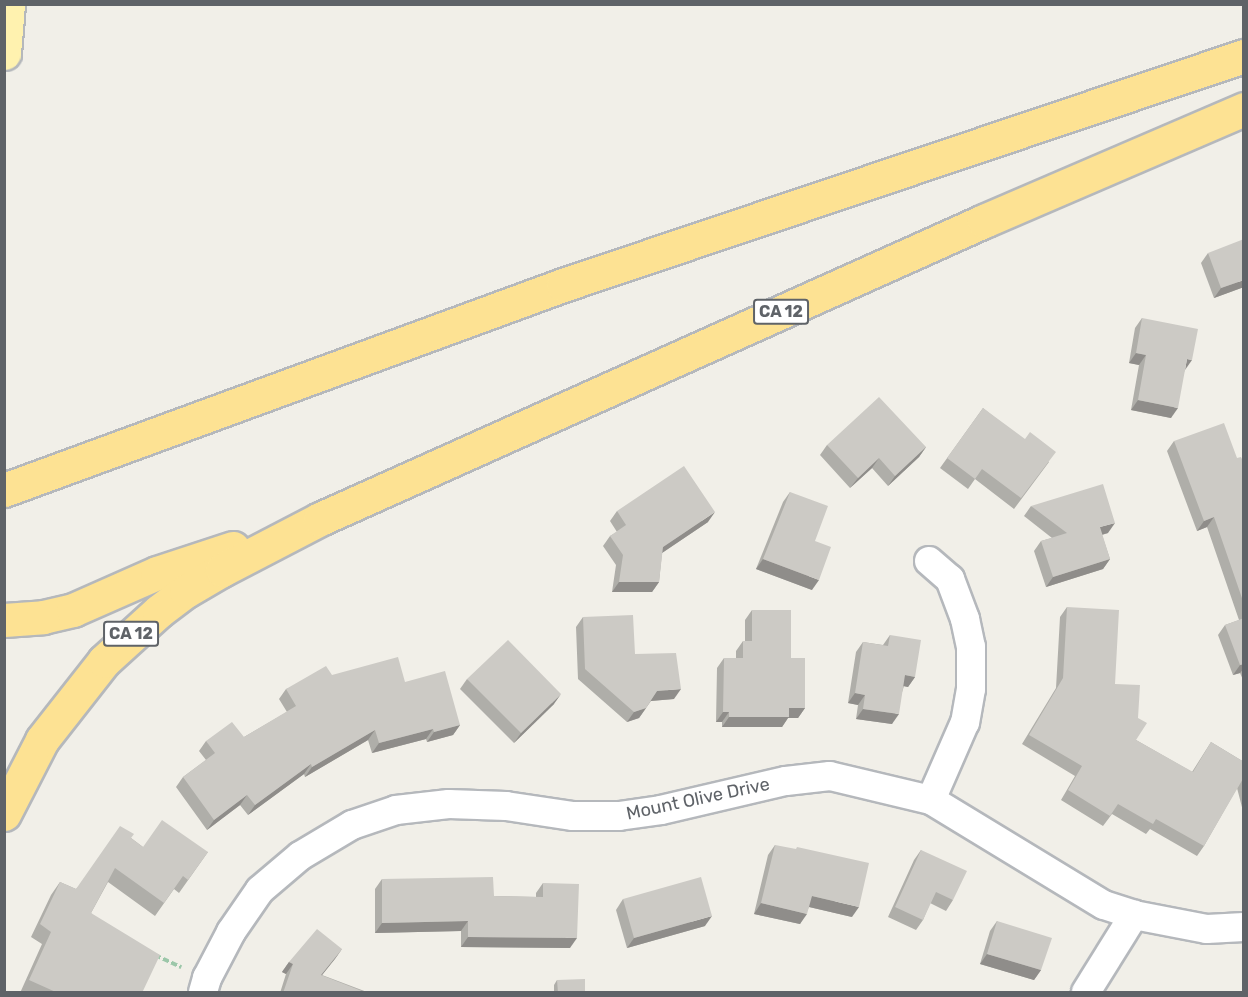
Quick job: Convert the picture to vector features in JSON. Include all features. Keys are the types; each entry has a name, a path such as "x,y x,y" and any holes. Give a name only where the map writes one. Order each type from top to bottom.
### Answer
{"highway":[{"path":"4,490 563,285 1244,56"},
{"name":"CA 12","path":"4,814 31,760 61,712 89,677 130,635 186,591 320,519 1058,188 1244,109"},
{"path":"4,620 43,617 73,610 157,573 320,519"}],"main road":[{"path":"4,53 8,4"}],"street":[{"path":"929,561 950,579 965,619 971,647 971,689 965,722 930,800"},
{"name":"Mount Olive Drive","path":"205,985 231,932 260,890 300,856 352,825 396,810 460,804 506,806 573,816 620,816 661,810 786,781 830,776 930,800 1104,905 1134,915 1208,929 1244,927"},
{"path":"1086,993 1134,915"}],"path":[{"path":"147,952 205,985"}],"building":[{"path":"1244,239 1244,280 1221,288 1208,253"},
{"path":"1142,318 1198,329 1192,360 1187,359 1178,408 1138,400 1146,355 1136,353"},
{"path":"879,397 926,447 895,476 879,458 858,478 827,445"},
{"path":"983,408 1025,439 1030,432 1056,452 1021,498 982,469 975,479 947,458"},
{"path":"1224,423 1237,458 1241,457 1244,463 1244,604 1214,517 1204,521 1174,441"},
{"path":"684,466 715,512 663,547 659,582 619,582 623,555 610,536 626,525 617,511"},
{"path":"1103,484 1115,523 1100,527 1110,559 1053,577 1041,541 1067,533 1031,506"},
{"path":"790,492 828,506 815,541 831,547 819,580 763,559"},
{"path":"1067,607 1119,610 1115,684 1140,685 1138,718 1147,723 1136,740 1193,772 1211,742 1244,762 1244,777 1204,846 1156,819 1153,824 1118,804 1110,816 1068,790 1082,766 1029,735 1063,678"},
{"path":"752,610 791,610 791,658 805,658 805,708 789,708 789,717 729,717 729,712 723,712 724,658 743,658 743,641 752,641"},
{"path":"633,615 635,654 676,653 681,689 657,691 646,708 634,712 585,669 583,617"},
{"path":"1244,618 1244,664 1240,665 1225,625"},
{"path":"890,635 921,640 915,677 905,675 899,714 863,709 865,695 855,693 863,642 888,646"},
{"path":"508,640 561,694 521,733 467,679"},
{"path":"398,657 405,682 445,671 460,725 434,732 433,729 379,743 375,730 312,767 311,764 255,805 247,795 214,820 183,777 215,753 206,741 232,722 244,737 296,706 286,689 326,666 332,675"},
{"path":"162,820 208,852 188,880 183,876 164,903 115,868 91,913 160,955 142,993 58,993 29,980 51,932 40,924 60,882 76,889 120,826 134,834 131,838 143,847"},
{"path":"775,845 796,849 797,847 869,863 859,907 812,896 807,914 761,903"},
{"path":"921,850 967,871 953,900 936,892 923,920 895,907"},
{"path":"493,877 494,896 543,897 543,883 579,884 577,938 468,937 468,921 382,923 382,879"},
{"path":"701,877 712,916 634,938 623,899"},
{"path":"997,921 1052,938 1041,970 987,954"},
{"path":"317,929 342,949 321,975 367,993 283,993 293,964 289,962"},
{"path":"585,979 585,993 558,993 557,980"}]}
